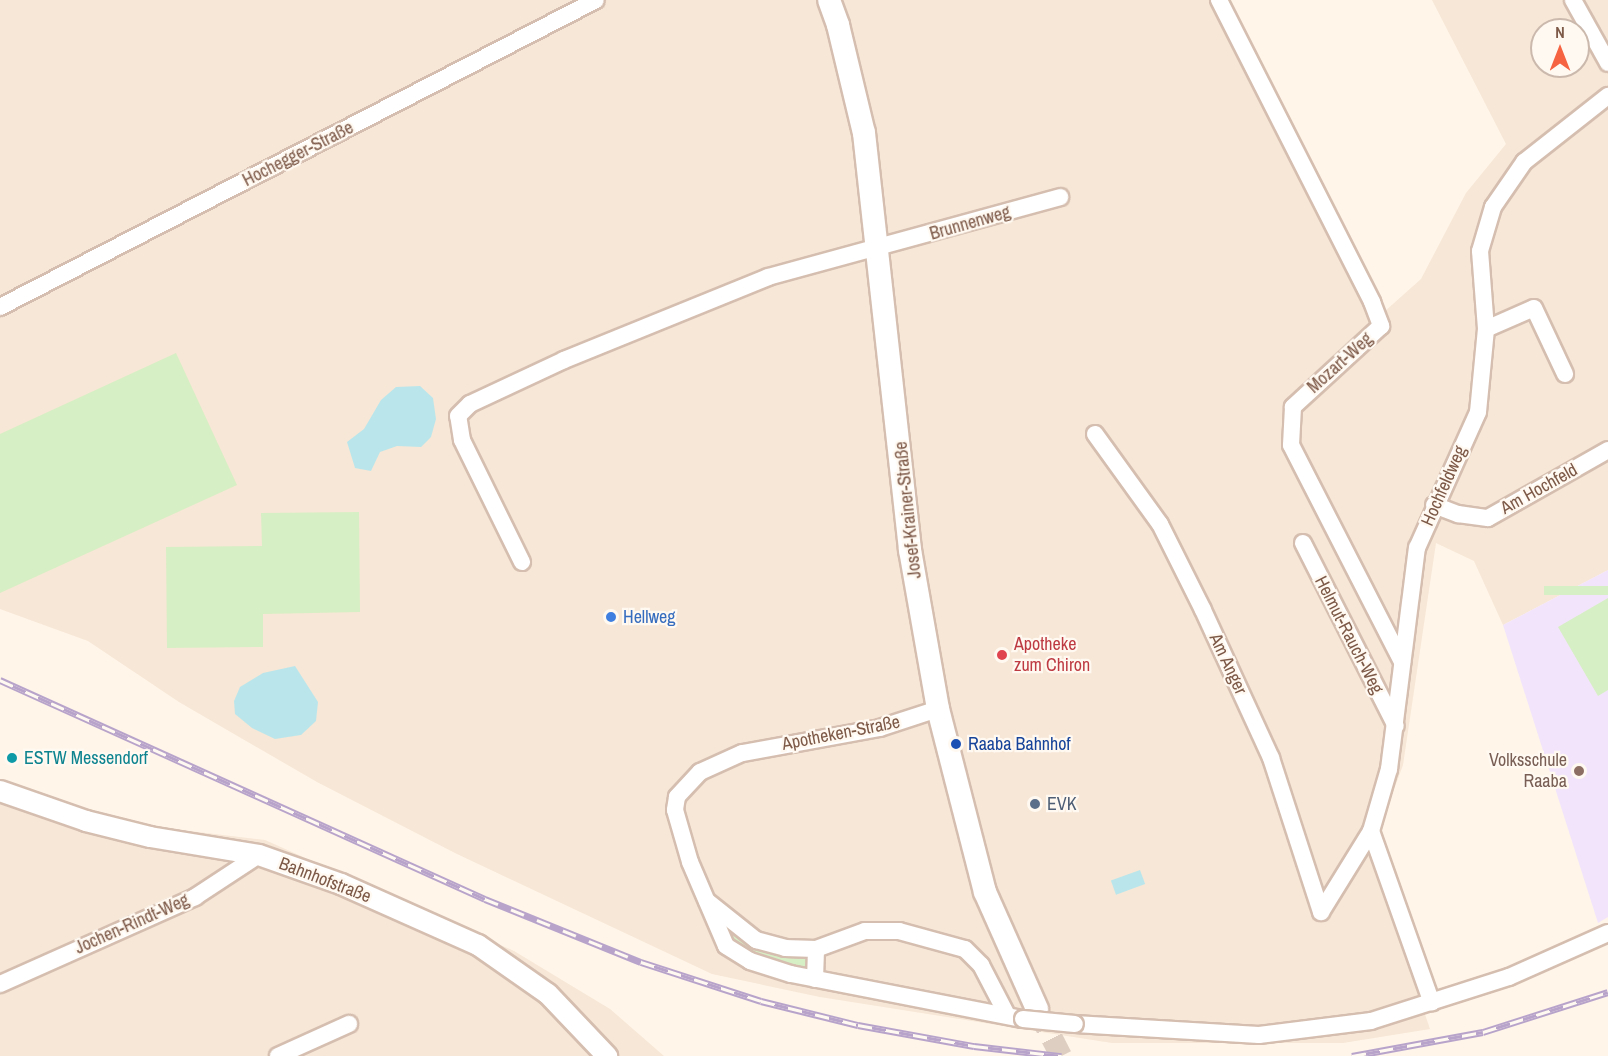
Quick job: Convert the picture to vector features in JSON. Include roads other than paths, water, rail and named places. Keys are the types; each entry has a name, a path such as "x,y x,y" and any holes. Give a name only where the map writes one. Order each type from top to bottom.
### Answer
{"main road":[{"name":"Josef-Krainer-Straße","path":"829,0 838,25 864,133 879,246 910,550 938,709 984,892 1030,1014"}],"street":[{"name":"Hochegger-Straße","path":"0,307 596,0"},
{"name":"Mozart-Weg","path":"1219,0 1372,302 1381,326 1293,406 1291,445 1402,663"},
{"path":"1573,0 1608,63"},
{"name":"Hochfeldweg","path":"1321,912 1371,831 1389,769 1396,726 1417,548 1434,505 1478,412 1486,329 1480,251 1493,207 1524,162 1608,96"},
{"name":"Brunnenweg","path":"522,562 462,440 458,416 470,404 564,360 768,277 1060,197"},
{"path":"1486,329 1534,308 1565,374"},
{"name":"Am Anger","path":"1095,434 1160,524 1203,610 1271,758 1321,912"},
{"name":"Am Hochfeld","path":"1434,505 1458,514 1488,518 1608,450"},
{"name":"Helmut-Rauch-Weg","path":"1303,543 1396,726"},
{"name":"Apotheken-Straße","path":"938,709 880,728 742,753 700,772 677,797 675,810 704,899 726,946 750,961 815,979 1006,1013 1030,1014 1075,1024 1259,1035 1371,1021 1509,977 1608,933"},
{"name":"Bahnhofstraße","path":"0,791 86,821 150,837 259,855 341,885 478,945 548,994 607,1056"},
{"path":"1371,831 1432,1003"},
{"name":"Jochen-Rindt-Weg","path":"0,984 195,897 259,855"},
{"path":"704,899 756,940 785,948 816,948 865,931 899,931 937,939 965,950 981,965 1006,1013"},
{"path":"815,979 816,948"},
{"path":"278,1056 349,1024"}],"water":[{"path":"420,386 433,398 436,419 431,437 421,447 397,446 380,452 371,471 355,468 347,442 364,429 381,400 396,387"},
{"path":"295,666 318,702 316,721 301,735 275,739 252,728 235,714 234,701 240,687 263,673"},
{"path":"1140,870 1145,884 1116,895 1111,881"}],"tunnel":[{"path":"1037,1009 1061,1056"}],"railway":[{"path":"0,680 485,899 641,962 761,1001 858,1025 974,1046 1061,1056"},
{"path":"1352,1056 1483,1032 1608,992"}],"place":[{"name":"Hellweg","path":"611,617"},
{"name":"Apotheke zum Chiron","path":"1002,655"},
{"name":"Raaba Bahnhof","path":"956,744"},
{"name":"ESTW Messendorf","path":"12,758"},
{"name":"Volksschule Raaba","path":"1579,771"},
{"name":"EVK","path":"1035,804"}]}
